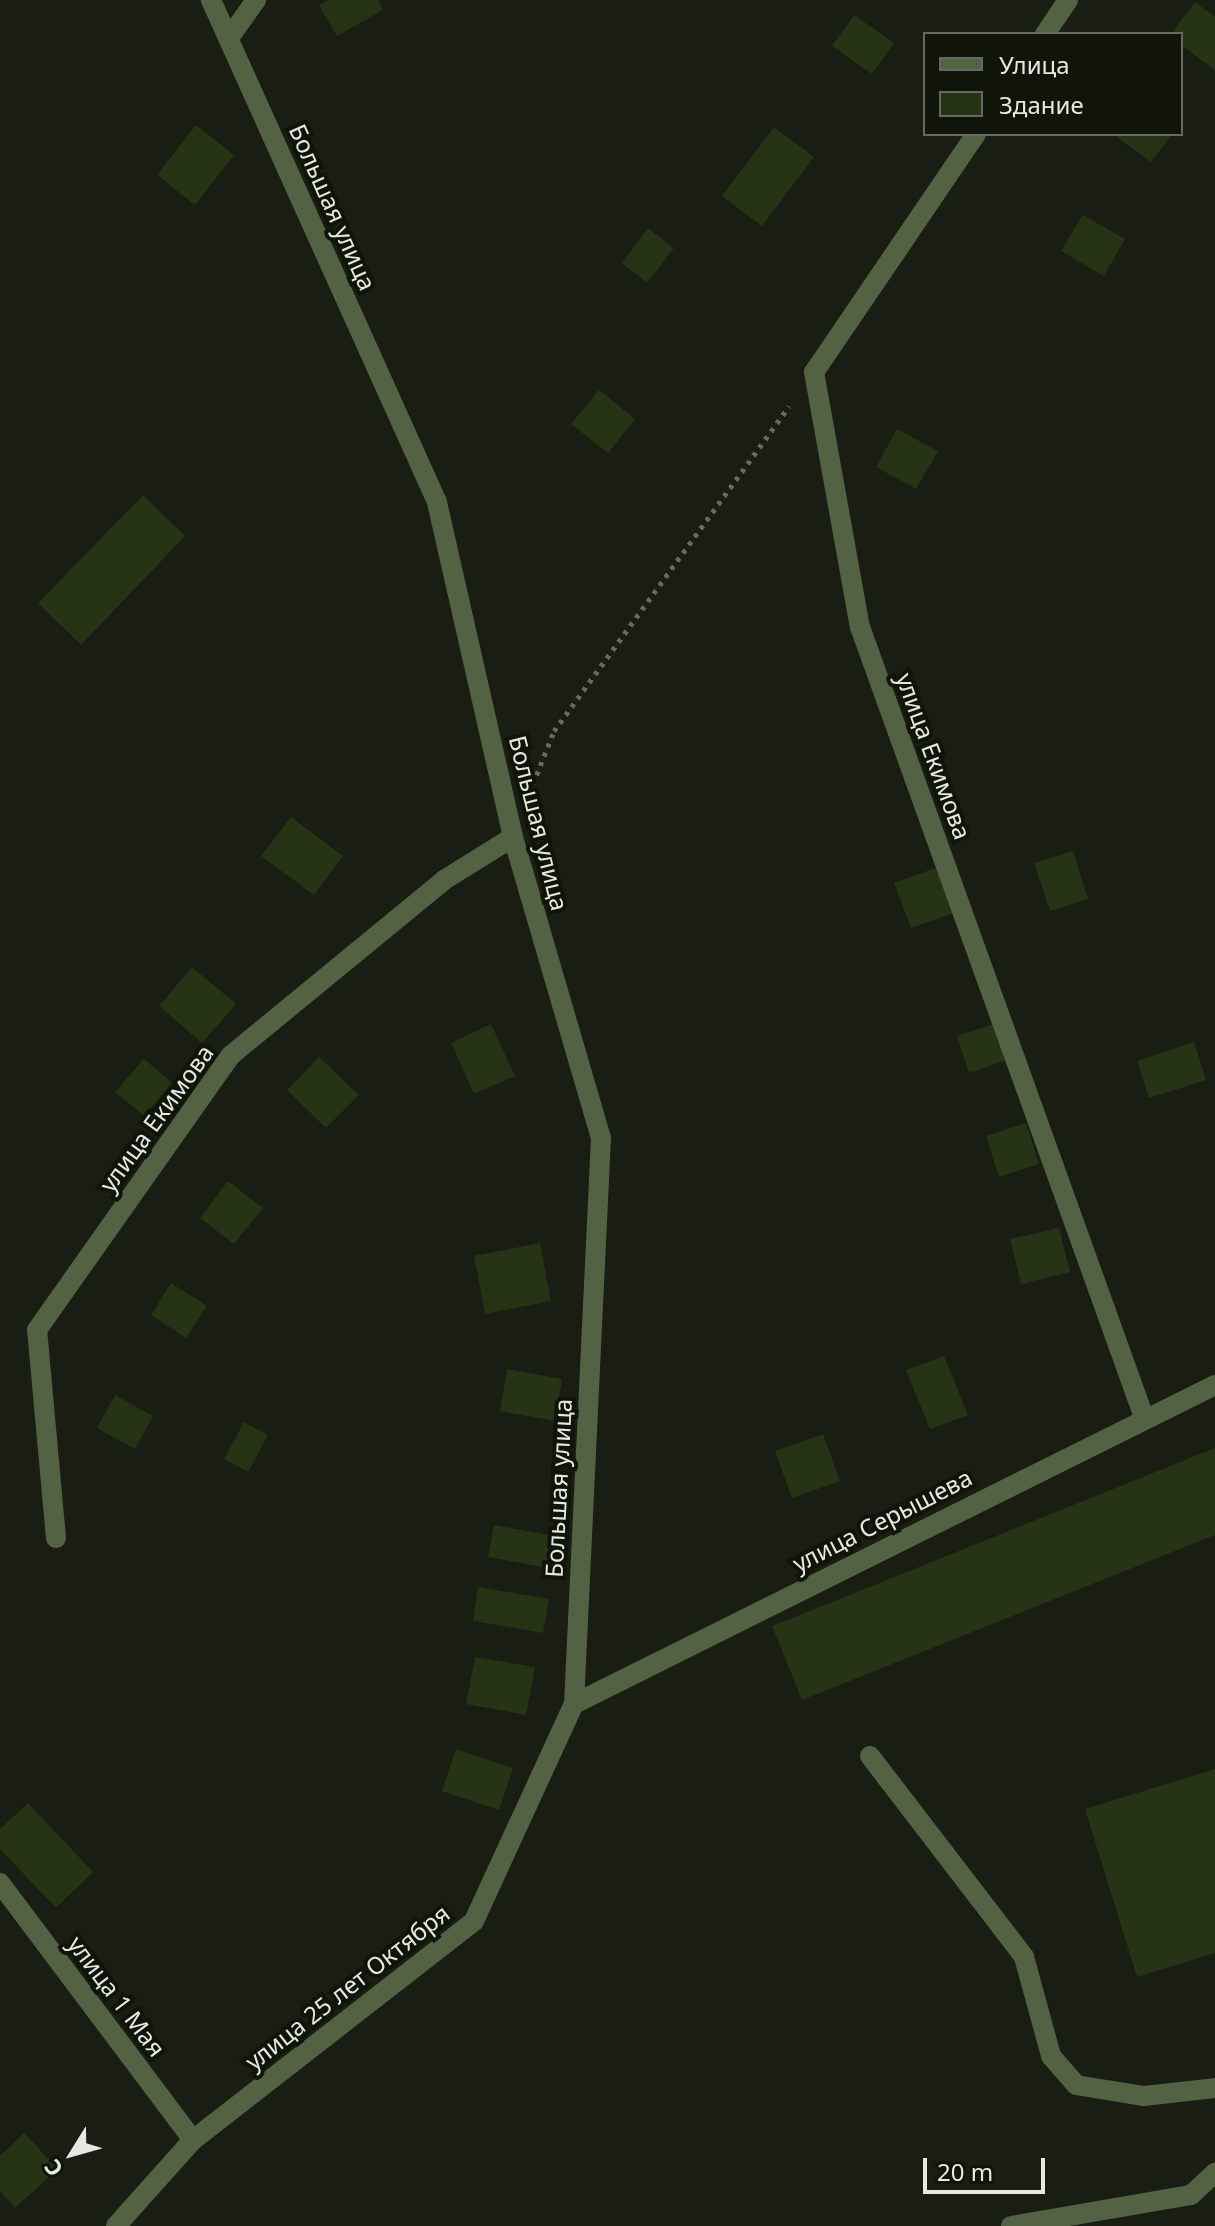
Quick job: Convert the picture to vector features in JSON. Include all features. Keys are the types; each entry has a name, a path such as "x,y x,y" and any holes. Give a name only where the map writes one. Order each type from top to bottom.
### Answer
{"street":[{"name":"Большая улица","path":"211,0 437,502 513,837 601,1138 574,1704"},
{"path":"229,38 256,0"},
{"path":"1046,32 1068,0"},
{"path":"814,372 975,136"},
{"name":"улица Екимова","path":"814,372 860,627 1144,1417"},
{"name":"улица Екимова","path":"56,1538 37,1330 230,1056 444,880 513,837"},
{"name":"улица Серышева","path":"574,1704 1144,1417 1215,1385"},
{"name":"улица 25 лет Октября","path":"126,2223 193,2140 474,1921 574,1704"},
{"path":"870,1756 1024,1957 1051,2056 1076,2085 1144,2096 1215,2088"},
{"name":"улица 1 Мая","path":"0,1883 193,2140"},
{"path":"1011,2226 1191,2195 1215,2173"}],"path":[{"path":"513,837 554,731 814,372"}],"building":[{"path":"328,0 378,0 383,10 337,36 319,5"},
{"path":"1195,2 1215,17 1215,70 1183,46 1183,32 1172,32"},
{"path":"854,15 894,43 872,74 832,46"},
{"path":"196,125 234,155 195,205 157,175"},
{"path":"774,127 814,157 762,226 722,196"},
{"path":"1116,136 1170,136 1151,162"},
{"path":"1083,215 1125,239 1104,276 1061,251"},
{"path":"648,228 674,248 647,283 622,263"},
{"path":"599,390 635,419 608,453 571,424"},
{"path":"897,429 938,451 916,489 876,467"},
{"path":"143,495 185,536 81,645 38,603"},
{"path":"291,817 343,856 314,895 261,856"},
{"path":"1073,851 1088,899 1050,911 1034,863"},
{"path":"938,867 954,913 911,928 894,883"},
{"path":"192,967 236,1004 202,1043 159,1006"},
{"path":"1000,1022 1013,1058 969,1073 957,1036"},
{"path":"491,1024 515,1076 474,1094 451,1043"},
{"path":"1194,1042 1206,1080 1149,1098 1137,1061"},
{"path":"319,1057 359,1095 326,1128 287,1090"},
{"path":"144,1059 172,1083 144,1116 115,1092"},
{"path":"1026,1123 1039,1164 999,1177 986,1136"},
{"path":"228,1181 263,1208 234,1244 200,1218"},
{"path":"1059,1228 1070,1272 1021,1284 1010,1239"},
{"path":"540,1243 551,1301 485,1314 474,1256"},
{"path":"171,1283 207,1306 186,1338 151,1315"},
{"path":"944,1356 968,1415 930,1429 906,1370"},
{"path":"507,1369 562,1379 555,1421 500,1411"},
{"path":"115,1395 153,1416 135,1449 97,1428"},
{"path":"244,1422 268,1435 248,1472 224,1459"},
{"path":"823,1434 840,1481 792,1498 775,1451"},
{"path":"1215,1448 1215,1535 802,1700 772,1626"},
{"path":"494,1525 559,1537 553,1569 488,1557"},
{"path":"478,1587 549,1599 543,1633 473,1621"},
{"path":"475,1657 535,1667 526,1715 466,1704"},
{"path":"456,1749 513,1768 499,1810 442,1791"},
{"path":"1215,1769 1215,1953 1137,1977 1085,1809"},
{"path":"28,1803 93,1872 56,1908 0,1849 0,1829"},
{"path":"24,2133 58,2169 15,2208 0,2191 0,2156"}]}
